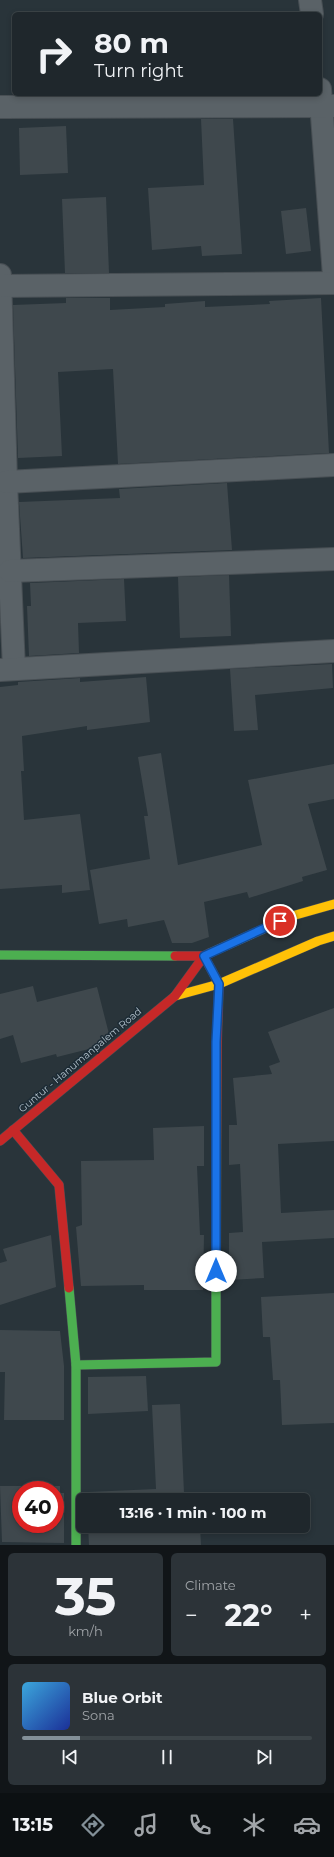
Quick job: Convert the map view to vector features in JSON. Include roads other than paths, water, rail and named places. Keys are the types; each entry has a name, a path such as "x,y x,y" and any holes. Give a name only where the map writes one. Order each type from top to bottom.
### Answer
{"street":[{"path":"310,0 312,12"},
{"path":"0,107 325,101 334,276"},
{"path":"0,275 10,572 7,669 334,651"},
{"path":"0,286 334,283"},
{"path":"6,482 334,465"},
{"path":"10,572 334,559"},
{"name":"Guntur - Hanumanpalem Road","path":"0,1141 175,996 204,956 292,916 334,904"},
{"name":"Guntur - Hanumanpalem Road","path":"175,996 219,984 318,941 334,936"},
{"path":"0,955 204,956 219,984 216,1042 216,1362 76,1365"},
{"path":"13,1130 60,1185 76,1365 76,1545"}]}
